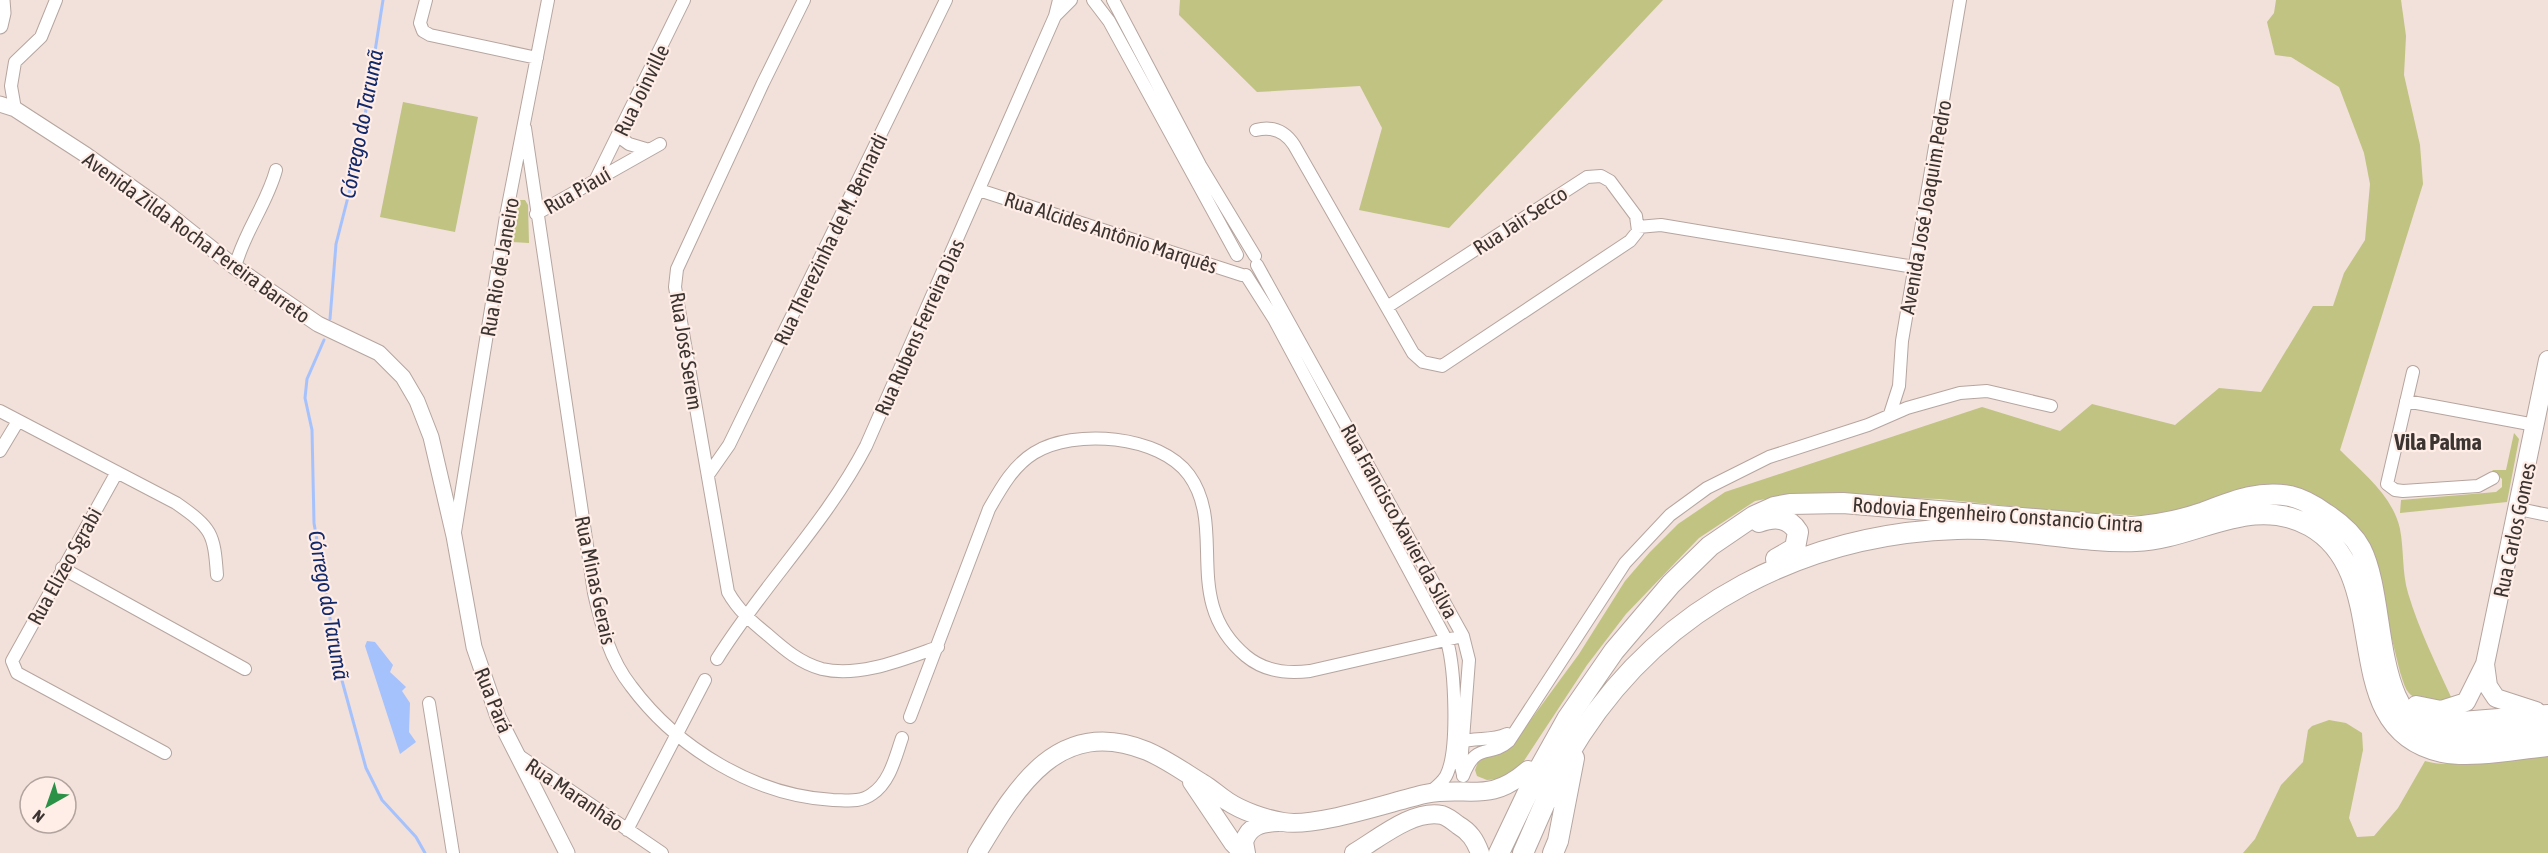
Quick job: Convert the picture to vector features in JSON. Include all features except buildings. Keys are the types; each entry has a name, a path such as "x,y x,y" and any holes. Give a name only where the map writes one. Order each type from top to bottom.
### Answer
{"main road":[{"name":"Rua Carlos Gomes","path":"2486,664 2548,360"},
{"name":"Rodovia Engenheiro Constancio Cintra","path":"1499,853 1566,719 1614,651 1671,584 1727,532 1774,507 1811,502 2131,527 2173,521 2233,500 2268,494 2290,496 2313,505 2343,526 2360,547 2372,576 2387,668 2398,703 2406,715 2434,736 2466,739 2547,720"},
{"name":"Rodovia Engenheiro Constancio Cintra","path":"1523,853 1557,776 1581,735 1634,668 1672,632 1698,612 1749,581 1822,550 1894,533 1963,528 2138,541 2180,534 2236,515 2265,513 2288,516 2314,528 2336,547 2348,564 2362,612 2375,685 2384,709 2407,736 2427,747 2459,753 2548,746"},
{"path":"1490,853 1528,770 1580,685 1694,570 1734,536 1752,524 1765,519 1782,519 1794,527 1799,538 1795,548 1709,595 1648,643 1591,708 1573,760 1558,841 1553,853"},
{"path":"2416,705 2441,710 2466,702 2486,664"},
{"path":"2486,664 2488,686 2496,698 2547,720"},
{"path":"2387,668 2425,713 2449,722 2547,720"},
{"path":"977,853 1007,802 1027,777 1052,756 1077,745 1098,742 1125,743 1159,756 1229,802 1283,822"},
{"path":"1245,853 1246,835 1256,825 1314,821 1428,794 1474,794 1498,789 1515,781 1528,770"},
{"path":"1187,776 1233,843 1245,853"},
{"path":"1354,853 1402,825 1433,814 1444,816 1463,828 1474,839 1480,853"}],"street":[{"path":"0,26 3,13 2,0"},
{"path":"7,107 15,62 41,38 56,0"},
{"path":"426,0 420,23 423,31 430,35 537,58"},
{"name":"Rua Rio de Janeiro","path":"454,536 506,216 525,128 548,0"},
{"name":"Rua Joinville","path":"596,179 684,0"},
{"name":"Rua José Serem","path":"804,0 677,269 675,286 728,592 744,615 792,655 823,669 849,670 871,667 938,647"},
{"name":"Rua Therezinha de M. Bernardi","path":"708,475 729,445 946,0"},
{"path":"1055,16 1059,0"},
{"path":"1055,16 1071,0"},
{"path":"1093,0 1109,21 1236,256 1235,268 1244,275 1253,272 1256,261 1248,252 1236,256 1199,260"},
{"name":"Rua Francisco Xavier da Silva","path":"1113,0 1463,636 1469,660 1464,718 1463,776"},
{"name":"Avenida José Joaquim Pedro","path":"1890,414 1899,386 1902,341 1960,0"},
{"name":"Rua Rubens Ferreira Dias","path":"717,659 744,615 849,480 1055,16"},
{"name":"Avenida Zilda Rocha Pereira Barreto","path":"7,107 148,200 235,267 318,324 379,353 403,377 417,401 431,437 454,536"},
{"name":"Rua Minas Gerais","path":"525,128 594,593 604,637 631,687 677,734 723,766 776,789 815,799 858,801 871,795 888,777 902,738"},
{"path":"1256,130 1273,129 1291,141 1418,358 1429,365 1442,366 1630,241 1638,227 1661,225 1914,267"},
{"name":"Rua Piauí","path":"536,214 655,147 629,144 618,136"},
{"path":"235,267 239,249 269,190 276,170"},
{"name":"Rua Jair Secco","path":"1387,307 1587,177 1601,177 1614,184 1636,216 1638,227"},
{"name":"Rua Alcides Antônio Marquês","path":"979,190 1244,275"},
{"path":"1224,234 1237,227"},
{"name":"Rua Francisco Xavier da Silva","path":"1244,275 1274,319 1447,641 1453,664 1455,688 1451,748 1445,777 1428,794"},
{"path":"2413,372 2386,480 2390,487 2403,491 2478,486 2493,478"},
{"path":"1474,794 1463,776 1472,758 1478,753 1505,745 1612,581 1638,547 1670,515 1707,488 1748,466 1868,425 1890,414 1960,393 1978,391 2051,406"},
{"path":"2406,401 2535,425"},
{"path":"0,411 117,472 199,519 214,541 217,576"},
{"path":"0,451 18,421"},
{"path":"910,717 989,509 1016,467 1034,453 1053,444 1087,440 1123,440 1145,445 1174,460 1189,474 1200,494 1210,602 1221,629 1232,645 1264,668 1295,673 1310,671 1463,636"},
{"name":"Rua Elizeo Sgrabi","path":"117,472 12,661 17,673 165,753"},
{"path":"2519,509 2548,515"},
{"name":"Rua Pará","path":"454,536 474,647 498,717 567,853"},
{"path":"62,568 245,669"},
{"path":"627,830 705,680"},
{"path":"429,703 453,853"},
{"path":"1464,718 1476,737"},
{"path":"1451,748 1476,737 1493,740 1514,731"},
{"name":"Rua Maranhão","path":"518,755 662,853"}],"green space":[{"path":"1180,0 1663,0 1449,228 1359,210 1382,128 1360,86 1257,92 1179,15"},
{"path":"2276,0 2401,0 2406,36 2404,75 2420,145 2423,184 2340,450 2376,485 2396,517 2400,529 2405,578 2412,607 2452,699 2439,702 2428,701 2418,699 2408,693 2400,672 2370,550 2309,497 2151,516 2064,512 1940,499 1787,495 1755,501 1699,538 1626,614 1587,665 1518,770 1498,779 1487,780 1477,776 1475,770 1478,762 1516,740 1579,654 1625,581 1650,552 1678,524 1725,492 1982,407 2060,431 2092,404 2175,425 2219,388 2261,392 2313,306 2333,306 2344,273 2365,240 2370,184 2364,153 2339,87 2291,57 2275,55 2267,22 2274,13"},
{"path":"403,102 478,117 455,232 380,217"},
{"path":"516,200 525,200 528,205 529,243 512,242"},
{"path":"2514,433 2519,439 2507,502 2400,513 2401,500 2496,492 2502,487 2502,479 2492,470 2506,470"},
{"path":"2329,720 2346,723 2362,733 2363,750 2349,818 2357,837 2374,836 2398,808 2425,761 2453,764 2486,760 2548,746 2548,853 2243,853 2255,839 2281,785 2303,762 2308,730 2312,726"}],"water":[{"path":"367,641 375,642 393,665 390,672 406,687 402,691 410,703 409,732 416,742 400,754 365,646"}],"waterway":[{"name":"Córrego do Tarumã","path":"330,319 336,244 359,154 383,0"},
{"name":"Córrego do Tarumã","path":"324,340 307,379 305,398 312,430 314,523 338,666 366,768 382,800 416,837 425,853"}],"district":[{"name":"Vila Palma","path":"2438,442"}]}
